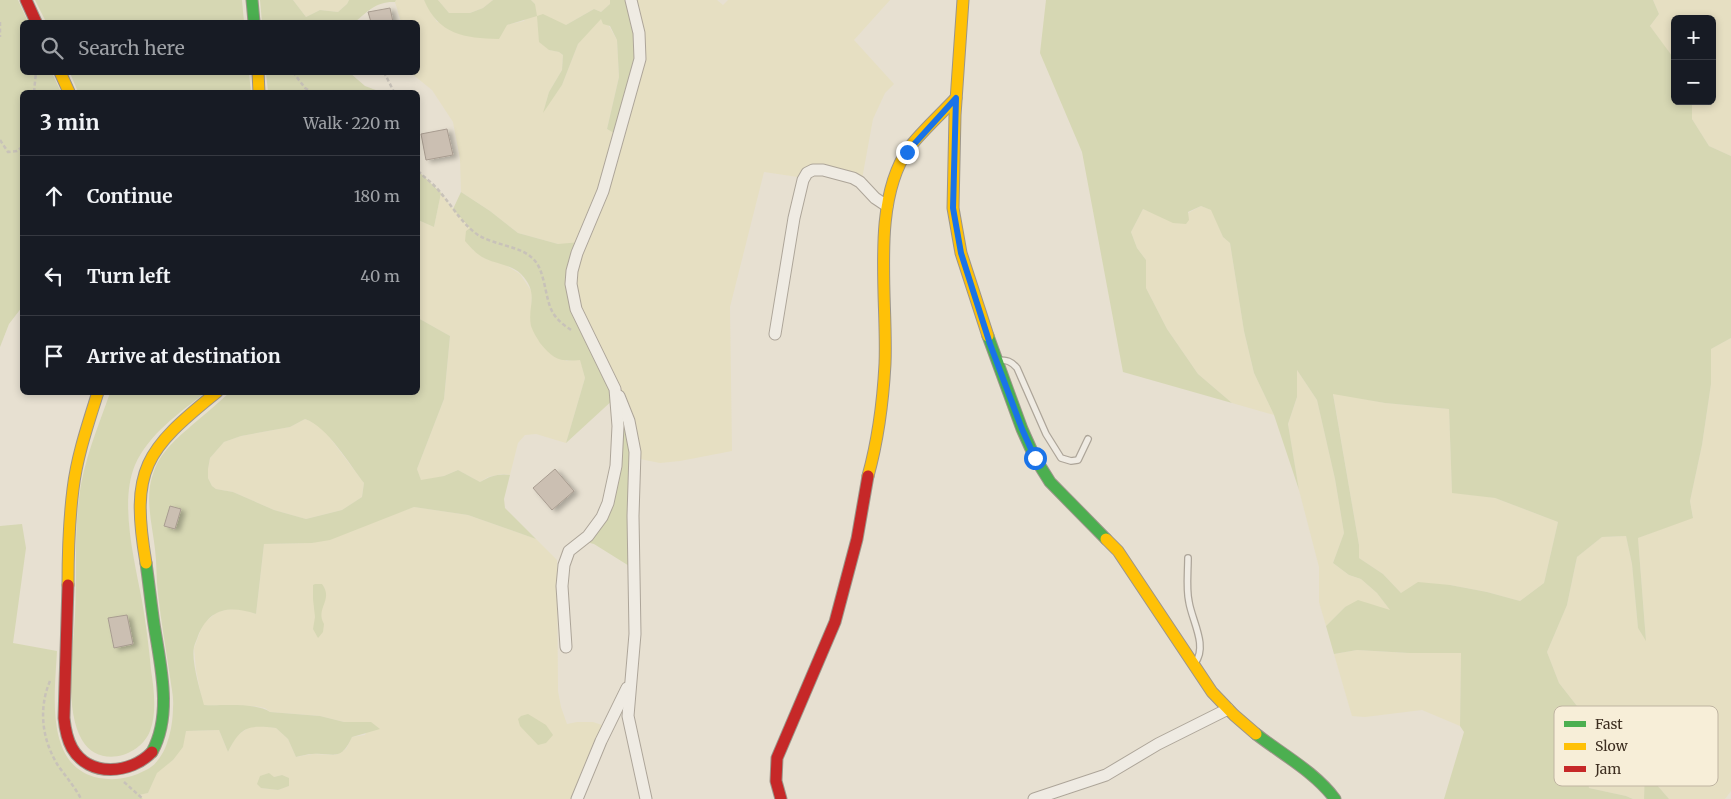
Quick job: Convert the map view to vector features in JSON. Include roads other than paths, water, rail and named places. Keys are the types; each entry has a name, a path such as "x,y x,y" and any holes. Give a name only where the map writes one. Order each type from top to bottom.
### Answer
{"main road":[{"path":"26,0 35,20"},
{"path":"252,0 254,20"},
{"path":"963,0 956,98 953,208 961,253 972,293 1022,429 1035,458 1050,482 1118,551 1203,680 1228,709 1241,723 1313,776 1335,799"},
{"path":"61,75 68,90"},
{"path":"258,75 259,90"},
{"path":"781,799 776,781 777,758 835,622 857,539 865,487 876,447 885,364 884,267 887,206 893,181 907,152 956,98"},
{"path":"97,395 78,460 73,488 69,534 64,718 68,738 77,756 93,767 110,770 130,766 148,756 156,745 162,720 161,677 140,519 141,487 145,470 155,450 175,428 214,395"}],"street":[{"path":"631,0 639,33 640,59 602,192 577,253 571,284 576,309 629,421 635,452 633,516 635,634 628,716 646,799"},
{"path":"775,334 794,218 803,180 807,173 812,170 823,170 853,178 862,183 875,198 887,206"},
{"path":"566,647 562,586 564,565 569,551 588,536 599,523 608,503 617,451 618,426 615,389"},
{"path":"577,799 601,740 631,682"},
{"path":"1034,799 1106,775 1158,744 1228,709"}],"lane":[{"path":"996,360 1012,362 1017,368 1046,434 1061,458 1071,461 1078,460 1088,438"},
{"path":"1188,558 1188,601 1201,647 1199,657 1194,664"}]}
